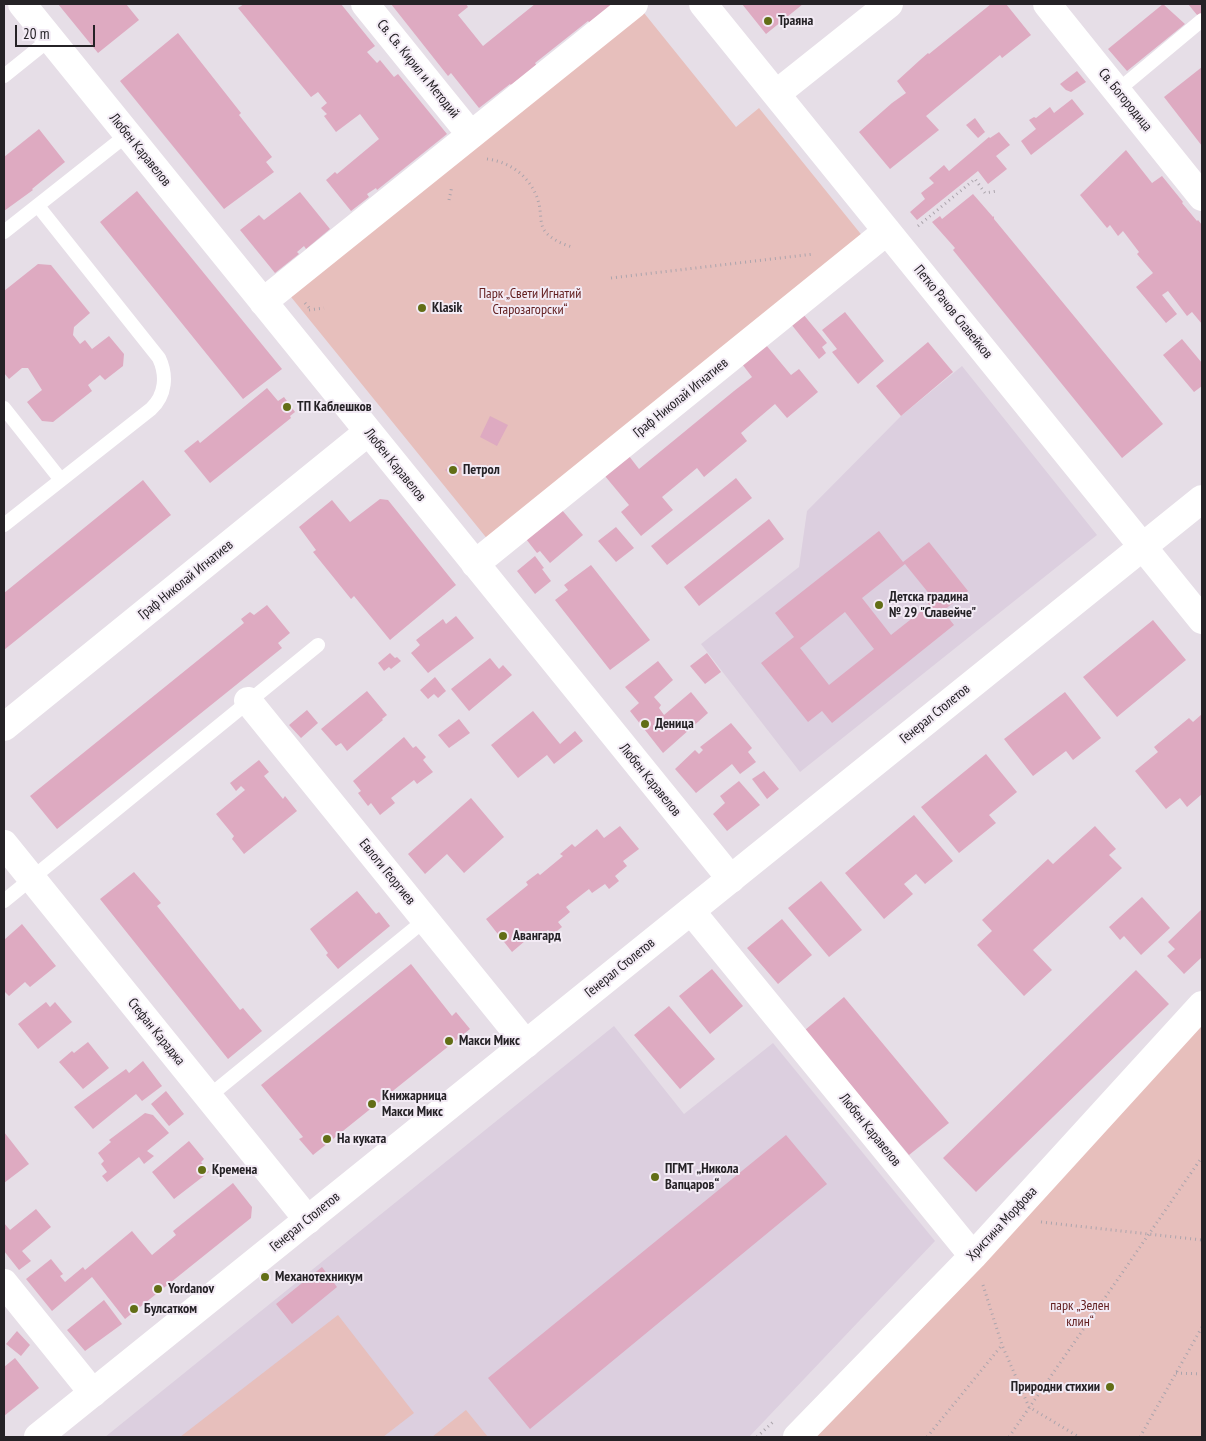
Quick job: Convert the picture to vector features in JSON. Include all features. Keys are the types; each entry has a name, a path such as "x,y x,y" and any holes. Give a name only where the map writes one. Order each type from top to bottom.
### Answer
{"street":[{"name":"Любен Каравелов","path":"22,4 730,879"},
{"name":"Св. Св. Кирил и Методий","path":"365,4 475,146"},
{"path":"263,302 475,146 634,4"},
{"name":"Петко Рачов Славейков","path":"703,4 1202,620"},
{"path":"776,94 889,4"},
{"name":"Св. Богородица","path":"1047,4 1202,196"},
{"name":"Граф Николай Игнатиев","path":"475,564 892,237"},
{"name":"Граф Николай Игнатиев","path":"4,727 368,432"},
{"name":"Генерал Столетов","path":"38,1437 1202,499"},
{"name":"Евлоги Георгиев","path":"248,701 526,1044"},
{"name":"Стефан Караджа","path":"4,844 308,1220"},
{"name":"Любен Каравелов","path":"691,911 973,1256"},
{"name":"Христина Морфова","path":"797,1437 973,1256 1202,1005"},
{"path":"4,1283 93,1393"}],"lane":[{"path":"1117,90 1202,20"},
{"path":"4,76 50,38"},
{"path":"4,232 128,134"},
{"path":"4,526 158,403 161,396 164,373 159,358 38,206"},
{"path":"4,408 61,480"},
{"path":"4,901 318,645"},
{"path":"208,1097 425,920"}],"path":[{"path":"475,146 522,174 536,194 544,228 549,235 572,247"},
{"path":"892,237 975,179 985,192 996,191"},
{"path":"611,278 816,254"},
{"path":"1009,1437 1202,1156"},
{"path":"1008,1218 1202,1240"},
{"path":"973,1256 1002,1345 1029,1407 1079,1437"},
{"path":"1140,1437 1202,1327"},
{"path":"927,1437 1002,1345"},
{"path":"1176,1374 1202,1374"}],"shaded area":[{"name":"Детска градина № 29 \"Славейче\"","path":"962,366 1097,535 800,772 701,644 799,567 807,511 901,416"},
{"name":"ПГМТ „Никола Вапцаров“","path":"614,1026 684,1114 773,1043 935,1241 749,1437 105,1437"}],"green space":[{"name":"Парк „Свети Игнатий Старозагорски“","path":"640,8 736,127 759,108 864,238 489,541 287,292"},
{"name":"парк „Зелен клин“","path":"1202,1006 1202,1437 795,1437"},
{"path":"338,1315 414,1413 383,1437 180,1437"},
{"path":"466,1410 488,1437 432,1437"}],"building":[{"path":"58,4 126,4 139,20 98,53"},
{"path":"244,4 341,4 375,46 367,52 377,63 380,60 394,77 398,74 447,134 377,190 376,188 367,194 369,197 351,211 326,180 335,172 337,174 379,139 360,114 336,132 324,116 327,114 321,108 327,103 318,92 311,97 238,8"},
{"path":"391,4 466,4 468,7 458,15 483,46 535,4 614,4 590,23 588,21 535,63 537,66 479,108 451,73 448,76"},
{"path":"742,4 803,4 766,34"},
{"path":"991,4 1006,4 1031,35 1002,58 1000,55 926,116 939,130 890,169 859,132 906,93 897,81 928,53"},
{"path":"1163,4 1185,24 1127,71 1108,49"},
{"path":"1188,4 1202,4 1202,21"},
{"path":"178,33 241,113 239,115 272,157 266,162 274,172 224,209 120,81"},
{"path":"1202,67 1202,146 1164,97"},
{"path":"1077,71 1086,82 1071,92 1066,90 1060,84"},
{"path":"1072,99 1084,114 1031,155 1021,141 1036,129 1029,120 1034,117 1036,118 1050,107 1054,113"},
{"path":"975,118 985,132 978,138 966,125"},
{"path":"39,129 65,162 33,190 4,211 4,157"},
{"path":"999,132 1010,145 996,156 1007,169 988,184 978,171 917,220 910,212 925,199 921,193 934,183 929,178 944,165 949,171 989,137"},
{"path":"1126,150 1152,183 1162,176 1182,203 1202,225 1202,324 1192,312 1187,316 1168,291 1162,295 1177,314 1166,323 1136,287 1153,273 1137,254 1139,252 1123,231 1118,236 1110,225 1107,228 1080,195"},
{"path":"137,191 282,369 243,399 100,222"},
{"path":"300,192 330,229 306,249 304,246 297,252 299,254 275,273 240,230 259,215 264,220"},
{"path":"973,194 994,216 994,219 1163,424 1122,458 953,250 955,248 932,222 940,216 942,219"},
{"path":"38,264 51,265 90,313 74,327 73,335 80,344 85,340 92,349 109,336 124,354 123,366 105,380 100,375 88,385 92,391 53,422 42,421 27,402 42,390 28,368 22,368 9,379 4,373 4,291"},
{"path":"845,312 884,361 858,384 832,352 837,349 822,330"},
{"path":"803,314 827,343 822,347 826,353 819,359 791,324"},
{"path":"1182,339 1202,363 1202,386 1194,392 1163,355"},
{"path":"928,342 953,372 901,416 876,386"},
{"path":"766,345 791,375 799,369 818,392 787,418 775,404 741,433 747,441 704,477 697,468 662,497 673,510 641,536 621,512 629,505 605,476 629,456 639,469 752,377 742,364"},
{"path":"267,388 278,401 284,397 295,412 290,416 291,418 210,483 184,451 198,440 200,443"},
{"path":"490,416 508,425 497,446 480,437"},
{"path":"455,462 462,469 453,477 445,470"},
{"path":"736,478 752,498 667,565 651,546"},
{"path":"143,480 171,515 4,650 4,593"},
{"path":"380,499 388,500 456,585 390,640 354,596 351,599 313,552 316,550 299,527 332,500 350,522"},
{"path":"562,510 583,535 550,563 540,551 537,553 526,539"},
{"path":"769,519 784,539 699,606 684,587"},
{"path":"616,527 634,548 616,562 598,541"},
{"path":"879,531 903,562 929,542 968,591 943,611 954,625 832,723 822,711 808,722 761,663 794,637 775,613","holes":["905,564 931,596 926,600 929,605 891,635 862,598","845,612 874,649 829,685 800,648"]},
{"path":"535,556 551,581 535,594 517,571"},
{"path":"591,565 650,640 610,670 555,600 568,590 564,585"},
{"path":"267,605 290,633 278,643 282,648 57,829 30,796 244,623 241,619 250,612 254,615"},
{"path":"456,616 474,638 428,673 411,653 420,645 416,640 443,619 446,624"},
{"path":"1153,620 1186,660 1117,717 1083,677"},
{"path":"390,653 401,661 391,669 389,667 384,671 378,663"},
{"path":"707,653 721,672 705,684 690,666"},
{"path":"490,658 499,669 503,665 512,675 469,711 451,689"},
{"path":"658,661 673,680 654,697 661,705 659,708 664,715 691,692 708,713 663,753 630,711 639,703 625,687"},
{"path":"435,677 446,691 438,698 434,694 428,699 420,690"},
{"path":"367,691 387,715 347,751 341,743 336,746 321,729"},
{"path":"1065,692 1101,738 1073,760 1066,751 1033,776 1004,739"},
{"path":"307,710 318,723 301,738 289,725"},
{"path":"533,711 560,744 575,731 583,741 554,764 547,755 518,778 491,745"},
{"path":"1202,714 1202,794 1187,807 1180,798 1166,809 1135,771 1158,752 1154,747 1189,718 1193,722"},
{"path":"459,719 470,733 449,748 438,735"},
{"path":"731,723 752,748 748,752 756,762 740,774 732,764 696,793 675,769 695,750 699,754 703,750 700,747"},
{"path":"404,737 413,748 416,746 426,757 423,760 433,772 417,784 414,780 391,798 395,803 380,815 371,803 368,806 358,793 361,791 353,781"},
{"path":"986,754 1017,792 989,815 996,823 959,853 921,807"},
{"path":"259,760 269,772 264,776 283,799 285,796 297,811 244,854 232,839 234,836 216,814 245,790 241,786 236,791 230,783"},
{"path":"764,771 779,789 767,799 752,779"},
{"path":"739,781 760,805 727,831 713,814 725,803 720,796"},
{"path":"471,798 504,837 464,873 447,854 425,874 408,854"},
{"path":"914,815 953,861 925,884 916,874 904,884 913,894 884,919 845,873"},
{"path":"620,826 639,849 623,861 627,866 615,876 619,881 609,889 605,884 592,893 589,889 566,907 570,912 558,922 562,927 552,935 548,930 536,940 532,935 512,952 486,919 528,885 526,882 538,873 540,875 563,856 560,854 572,844 575,847 597,829 604,838"},
{"path":"1095,826 1116,849 1109,855 1122,868 1033,950 1052,970 1024,996 977,945 992,931 982,920 1048,859 1053,864"},
{"path":"134,872 161,903 157,906 240,1010 243,1008 262,1031 228,1059 100,899"},
{"path":"821,881 862,930 829,957 788,908"},
{"path":"357,891 376,914 379,912 390,926 338,969 326,955 328,953 310,929"},
{"path":"1142,897 1170,928 1141,955 1124,936 1120,940 1109,927"},
{"path":"1202,909 1202,957 1184,974 1167,956 1175,949 1168,942"},
{"path":"782,919 812,955 778,984 747,948"},
{"path":"22,924 56,966 30,987 25,982 9,996 4,991 4,940"},
{"path":"411,964 452,1016 456,1012 470,1029 313,1155 299,1139 303,1137 261,1085"},
{"path":"712,969 743,1006 710,1034 679,996"},
{"path":"1136,970 1169,1004 976,1192 943,1158"},
{"path":"844,997 949,1123 909,1155 805,1030"},
{"path":"46,1002 50,1007 55,1002 72,1022 38,1049 18,1024"},
{"path":"669,1006 715,1059 680,1089 634,1035"},
{"path":"88,1042 109,1068 83,1089 59,1062 72,1051 74,1053"},
{"path":"143,1061 162,1086 142,1101 136,1094 93,1129 74,1107 126,1069 129,1073"},
{"path":"166,1091 184,1114 169,1126 151,1104"},
{"path":"145,1113 153,1115 169,1133 147,1151 154,1156 144,1164 139,1157 107,1182 102,1176 107,1172 101,1164 104,1161 98,1153 111,1142 109,1140"},
{"path":"4,1132 29,1164 4,1183"},
{"path":"786,1135 827,1184 530,1429 488,1378"},
{"path":"189,1141 204,1159 201,1162 209,1172 174,1199 152,1172"},
{"path":"233,1183 252,1207 251,1218 125,1319 92,1277 52,1311 26,1279 51,1259 63,1274 60,1276 65,1282 83,1267 85,1270 132,1231 152,1255 176,1235 173,1231"},
{"path":"36,1209 51,1227 22,1251 31,1261 19,1270 4,1251 4,1223 10,1230"},
{"path":"322,1267 337,1287 292,1324 276,1304"},
{"path":"104,1300 122,1324 85,1351 67,1330"},
{"path":"17,1331 30,1345 21,1356 6,1344"},
{"path":"15,1358 39,1388 4,1416 4,1367"}],"place":[{"name":"Траяна","path":"768,21"},
{"name":"Klasik","path":"422,308"},
{"name":"ТП Каблешков","path":"287,407"},
{"name":"Петрол","path":"453,470"},
{"name":"Детска градина № 29 \"Славейче\"","path":"879,605"},
{"name":"Деница","path":"645,724"},
{"name":"Авангард","path":"503,936"},
{"name":"Макси Микс","path":"449,1041"},
{"name":"Книжарница Макси Микс","path":"372,1104"},
{"name":"На куката","path":"327,1139"},
{"name":"Кремена","path":"202,1170"},
{"name":"ПГМТ „Никола Вапцаров“","path":"655,1177"},
{"name":"Механотехникум","path":"265,1277"},
{"name":"Yordanov","path":"158,1289"},
{"name":"Булсатком","path":"134,1309"},
{"name":"Природни стихии","path":"1110,1387"}]}
